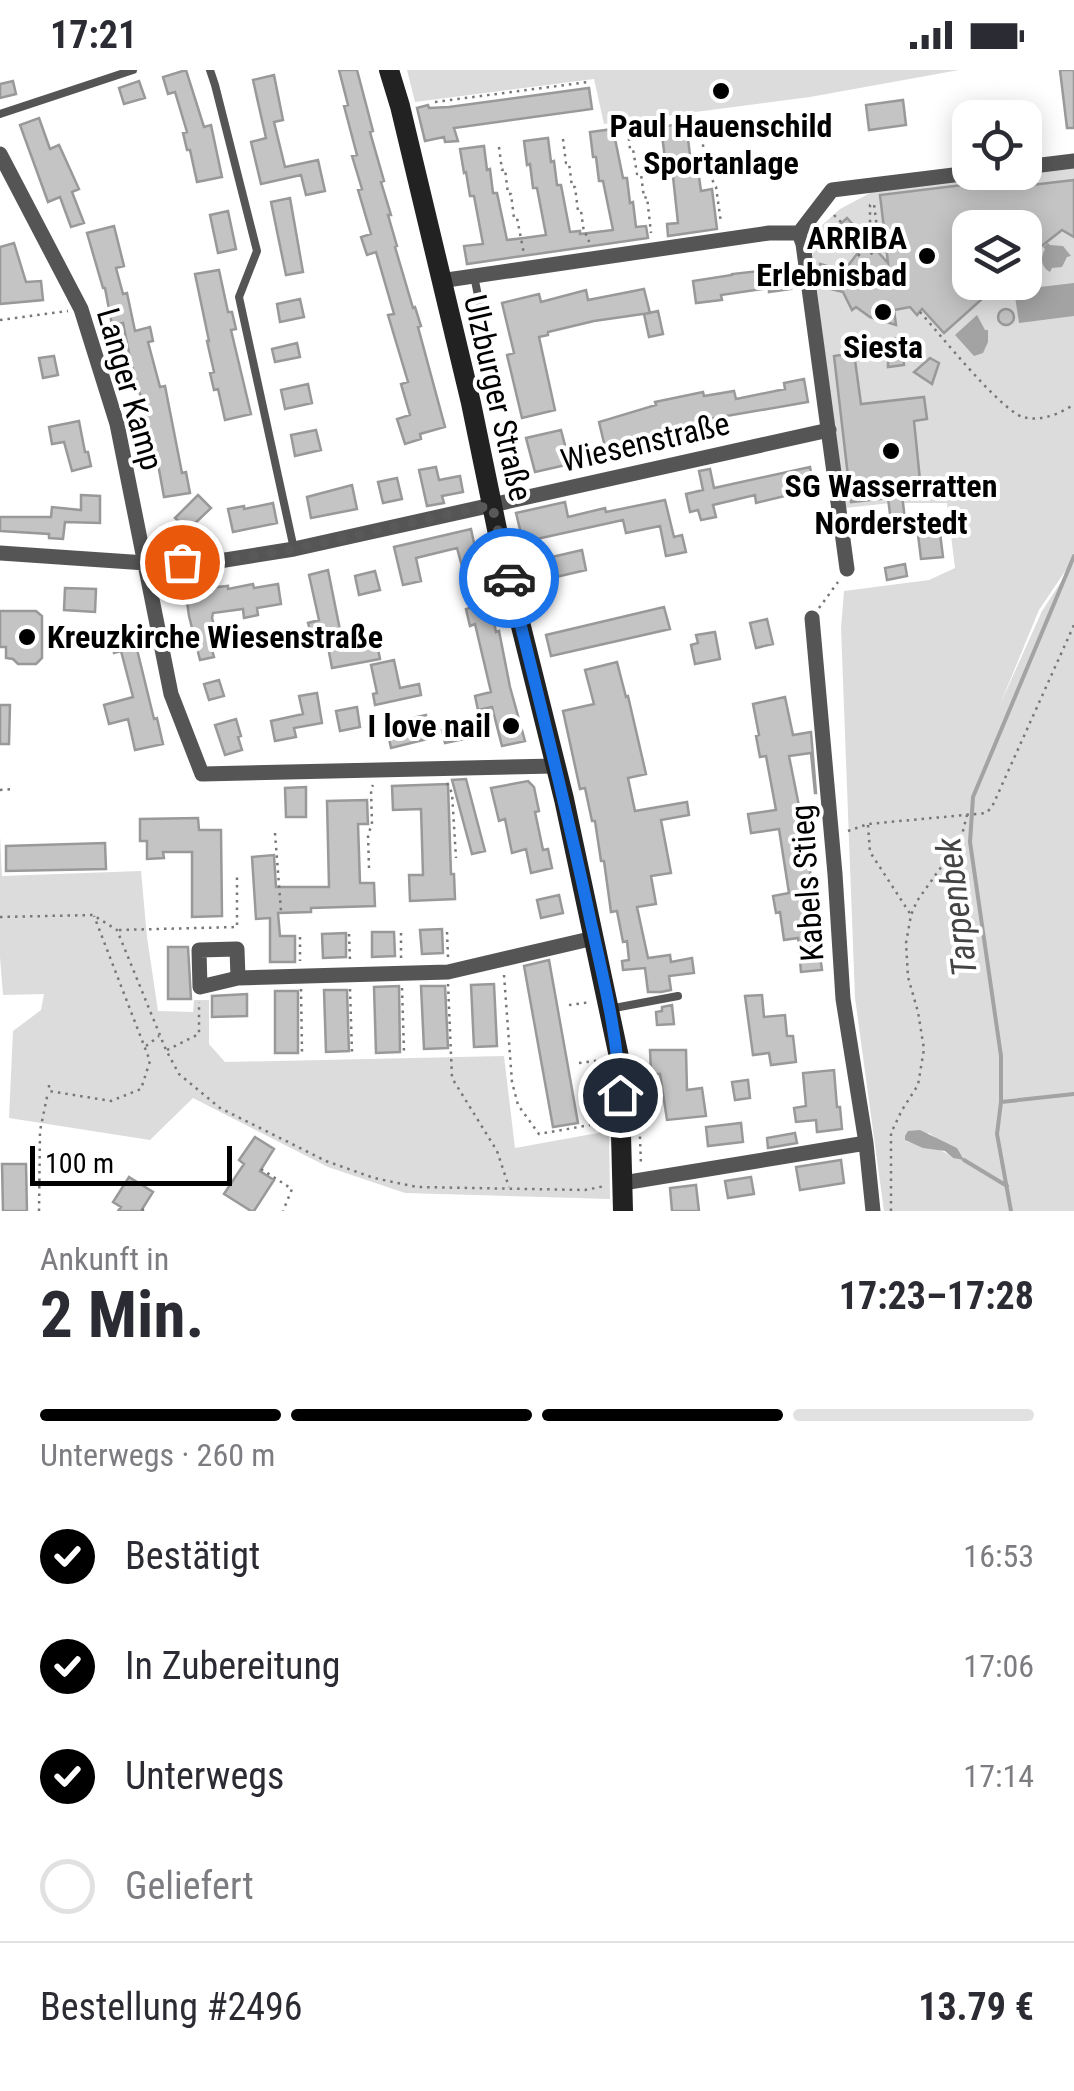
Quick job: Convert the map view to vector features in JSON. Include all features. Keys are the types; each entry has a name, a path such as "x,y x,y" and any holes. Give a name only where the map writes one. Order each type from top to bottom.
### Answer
{"main road":[{"name":"Ulzburger Straße","path":"390,70 556,766 619,1058 622,1211"}],"street":[{"name":"Langer Kamp","path":"0,154 81,309 117,424 171,694 202,774 556,766"},
{"path":"1042,165 1074,161"},
{"path":"799,234 832,190 952,175"},
{"path":"440,281 774,232 799,234"},
{"path":"799,234 811,297 846,569"},
{"name":"Wiesenstraße","path":"0,553 146,563 220,561 294,549 828,430"},
{"name":"Kabels Stieg","path":"812,618 843,999 874,1211"},
{"path":"238,978 237,949 199,950 200,987 238,978 448,972 594,938"},
{"path":"620,1183 866,1143"}],"lane":[{"path":"0,114 133,70"},
{"path":"210,70 257,251 239,297 294,549"},
{"path":"474,276 484,325"},
{"path":"608,1004 678,996"}],"path":[{"path":"434,102 588,82"},
{"path":"700,122 706,168 716,187 723,240"},
{"path":"628,131 637,174 641,174 644,198 647,197 654,250"},
{"path":"563,140 591,259"},
{"path":"499,148 526,268"},
{"path":"821,204 874,257"},
{"path":"858,228 870,242 870,205 874,204 879,244 858,256"},
{"path":"0,320 81,309"},
{"path":"920,312 1003,405 1020,417 1035,420 1065,411 1074,404"},
{"path":"812,618 846,569"},
{"path":"832,836 868,824 978,814 992,807 1074,625"},
{"path":"438,768 452,793 456,858"},
{"path":"369,868 371,789 380,770"},
{"path":"0,790 14,790"},
{"path":"891,1211 890,1134 918,1085 924,1049 908,977 906,944 918,901 960,839 967,815"},
{"path":"868,824 870,852 912,915"},
{"path":"275,833 282,911"},
{"path":"0,917 93,915 117,930 237,927 237,877"},
{"path":"39,1211 40,1130 48,1088 111,1101 140,1089 150,1061 93,915"},
{"path":"117,930 179,1074 220,1108 326,1161 374,1178 416,1187 585,1190 620,1183"},
{"path":"447,932 452,1078 497,1151 510,1188"},
{"path":"400,933 404,1052"},
{"path":"350,934 352,1052"},
{"path":"300,937 302,1053"},
{"path":"504,960 512,1082 518,1104 539,1134 590,1125"},
{"path":"166,1050 199,1034 200,987"},
{"path":"569,1005 608,1004"},
{"path":"144,1047 160,1035"},
{"path":"579,1063 619,1058"},
{"path":"262,1169 292,1189 283,1211"}],"shaded area":[{"name":"Paul Hauenschild Sportanlage","path":"407,70 959,70 810,97 604,124 594,79 415,102"},
{"path":"1074,166 1074,558 1039,610 999,707 1042,611 1074,562 1074,1211 884,1211 855,998 841,628 844,591 929,580 955,568 947,503 845,508 810,236 840,209 874,191 952,181 952,190 1042,190 1042,170","holes":["929,1133 957,1148 953,1158 906,1141"]},
{"path":"1048,243 1063,246 1071,256 1062,267 1050,272 1042,259 1043,247"},
{"path":"1074,283 1074,316 1019,323 1016,300 1042,300 1042,287"},
{"path":"977,315 988,330 988,342 983,353 974,356 955,335"},
{"path":"0,836 2,876 141,871 158,1011 193,1012 194,1000 209,1000 209,1044 225,1062 504,1056 515,1148 609,1131 610,1199 405,1193 328,1167 193,1098 150,1140 9,1118 13,1031 41,1010 44,994 3,995"},
{"path":"920,1130 957,1148 964,1160 905,1140 908,1131"}],"building":[{"path":"186,70 204,127 211,125 222,177 197,182 175,92 168,94 163,77"},
{"path":"339,70 357,70 384,181 381,182 395,247 421,326 418,327 445,427 420,434 421,439 405,444 397,419 410,415 401,384 408,382 388,315 394,314 376,252 367,255 361,237 371,234 358,190 362,189 352,156 357,155"},
{"path":"1060,70 1074,70 1074,128 1067,128"},
{"path":"274,75 283,120 274,122 285,167 318,160 325,191 306,195 301,175 261,184 251,142 266,138 253,80"},
{"path":"13,81 16,94 0,98 0,84"},
{"path":"139,81 145,98 124,104 119,88"},
{"path":"589,88 592,109 454,128 458,141 445,142 444,137 425,141 417,108 449,107"},
{"path":"903,100 906,125 869,130 866,105"},
{"path":"39,118 50,149 59,145 79,189 72,192 84,223 71,227 60,197 48,202 20,125"},
{"path":"686,123 701,191 712,189 717,229 668,236 667,224 678,223 671,158 665,159 661,127"},
{"path":"613,129 636,227 646,226 648,238 467,264 464,246 483,244 460,149 484,146 507,240 546,235 524,141 548,138 570,232 613,230 590,132"},
{"name":"ARRIBA Erlebnisbad","path":"1074,180 1074,237 1062,230 1042,246 1042,210 952,210 952,300 981,300 944,333 922,309 917,315 910,307 894,310 896,325 870,317 856,307 852,310 843,292 831,289 831,280 819,275 820,264 844,271 860,250 838,226 847,218 888,263 880,195 952,186 952,190 1042,190 1042,184"},
{"path":"290,198 303,272 286,275 271,202"},
{"path":"228,211 236,249 218,253 210,215"},
{"path":"114,226 124,266 116,268 123,294 127,293 135,331 150,327 153,341 148,342 160,387 165,386 182,473 186,472 190,493 164,497 123,323 112,325 87,233"},
{"path":"14,243 26,282 41,281 43,300 0,304 0,247"},
{"path":"788,268 791,289 721,295 722,300 696,303 693,281"},
{"path":"219,270 236,329 231,330 251,414 225,420 210,373 214,372 195,274"},
{"path":"644,289 650,313 594,321 539,337 555,410 522,418 507,355 514,353 502,303 539,294 541,302 586,290 588,300"},
{"path":"300,299 304,317 280,322 277,304"},
{"path":"1006,309 1014,317 1006,325 998,317"},
{"path":"658,311 663,334 649,337 644,314"},
{"path":"901,338 904,365 888,367 888,339"},
{"path":"297,343 300,357 275,362 272,349"},
{"path":"854,353 861,404 924,397 927,419 914,421 920,480 930,479 932,491 902,494 906,529 892,530 888,498 851,502 834,356"},
{"path":"54,356 58,375 43,378 39,358"},
{"path":"930,358 939,363 932,384 914,372"},
{"path":"804,379 808,402 709,419 710,422 679,431 605,447 599,422 656,405 655,402 703,392 704,396 734,391 736,399 785,389 784,383"},
{"path":"308,384 312,403 285,409 281,390"},
{"path":"79,421 91,466 72,471 64,442 52,444 49,427"},
{"path":"316,430 321,450 295,456 291,435"},
{"path":"561,430 570,464 535,472 526,438"},
{"path":"436,467 439,480 460,476 463,492 442,496 444,503 427,506 419,470"},
{"path":"810,467 814,489 756,503 755,495 713,505 716,517 701,520 698,510 690,512 686,494 703,490 699,471 710,469 714,488"},
{"path":"397,478 402,499 383,503 378,482"},
{"path":"352,485 357,509 311,518 307,497"},
{"path":"81,495 100,496 100,523 65,522 63,539 49,538 49,534 0,531 0,517 51,517 52,507 81,510"},
{"path":"198,495 211,508 188,530 175,518"},
{"path":"665,500 674,537 682,535 686,552 666,556 660,526 626,533 623,520 523,542 516,513 565,502 568,517"},
{"path":"273,503 277,523 233,532 228,509"},
{"path":"471,529 525,741 502,746 492,707 478,710 475,696 491,692 475,624 470,626 466,609 473,607 457,548 416,558 421,581 403,585 394,547"},
{"path":"940,533 943,557 921,559 918,535"},
{"path":"582,550 586,570 556,577 552,557"},
{"path":"905,564 907,576 887,580 885,568"},
{"path":"328,570 343,645 376,638 380,659 332,668 325,631 311,634 308,623 319,620 309,575"},
{"path":"375,571 380,590 359,595 355,576"},
{"path":"253,584 254,588 278,584 281,604 257,608 258,615 244,618 243,609 213,613 219,644 211,646 214,657 200,660 186,595 208,592 208,588"},
{"path":"65,588 96,589 95,612 64,610"},
{"path":"664,607 670,629 551,656 546,635"},
{"name":"Kreuzkirche Wiesenstraße","path":"0,611 36,611 42,616 42,658 36,664 18,664 6,658 6,647 0,647"},
{"path":"767,619 773,644 756,648 750,623"},
{"path":"715,632 720,659 695,664 691,645 698,643 696,635"},
{"path":"133,633 163,744 135,750 128,719 109,724 104,705 133,697 121,651 114,653 111,638"},
{"path":"394,660 400,688 419,684 421,695 375,705 373,694 377,693 371,665"},
{"path":"617,662 646,774 628,778 635,811 687,802 689,815 661,820 671,873 651,876 656,904 637,907 648,958 670,955 671,962 692,958 694,973 669,976 671,990 661,992 648,992 645,968 623,970 622,961 629,960 627,941 623,942 617,911 611,912 595,821 585,788 580,789 563,711 594,704 585,670"},
{"path":"219,680 224,696 209,700 204,684"},
{"path":"317,693 322,723 294,728 296,737 275,741 271,721 303,714 299,696"},
{"path":"785,697 793,735 811,732 816,793 811,753 789,756 808,851 811,880 806,880 822,970 801,972 798,938 784,940 773,896 789,893 779,829 751,833 748,814 776,810 766,756 760,757 753,704"},
{"path":"0,705 10,705 9,744 0,744"},
{"path":"357,707 360,727 340,731 336,711"},
{"path":"426,715 431,738 391,748 386,724"},
{"path":"236,719 242,750 225,755 215,725"},
{"path":"461,726 464,739 445,743 442,730"},
{"path":"466,779 485,851 472,854 452,780"},
{"path":"528,781 534,787 543,850 548,849 552,868 531,873 526,849 512,853 505,819 499,821 491,788"},
{"path":"448,784 455,899 410,901 409,875 423,875 421,809 393,810 392,786"},
{"path":"306,787 306,817 286,817 285,788"},
{"path":"367,800 368,824 358,824 360,883 374,883 375,906 278,913 280,936 295,936 295,962 270,962 270,918 256,919 252,857 274,855 276,887 329,887 327,801"},
{"path":"198,818 199,830 221,830 222,916 192,917 192,852 163,852 164,858 147,859 147,841 140,841 140,819"},
{"path":"105,843 106,869 6,871 6,846"},
{"path":"559,895 563,913 541,918 537,900"},
{"path":"442,929 443,953 422,954 420,930"},
{"path":"372,932 394,932 395,956 372,957"},
{"path":"346,933 346,957 323,958 322,934"},
{"path":"168,947 188,947 191,999 168,999"},
{"path":"549,960 578,1123 553,1127 524,966"},
{"path":"494,984 497,1046 474,1047 471,985"},
{"path":"399,986 400,1052 376,1053 374,987"},
{"path":"421,986 445,986 448,1048 424,1049"},
{"path":"324,990 347,990 349,1051 326,1052"},
{"path":"275,991 298,991 298,1053 275,1053"},
{"path":"247,994 247,1016 212,1017 212,996"},
{"path":"762,995 764,1017 785,1015 787,1036 793,1036 796,1062 771,1065 769,1053 753,1055 745,996"},
{"path":"672,1005 674,1024 657,1025 656,1012"},
{"path":"650,1050 686,1050 687,1090 702,1088 706,1116 667,1120 660,1074 651,1074"},
{"path":"834,1070 842,1129 817,1132 816,1120 796,1122 794,1108 806,1106 803,1073"},
{"path":"748,1080 750,1098 735,1100 732,1082"},
{"path":"741,1123 743,1142 708,1146 706,1127"},
{"path":"795,1133 797,1143 768,1148 767,1138"},
{"path":"255,1137 274,1149 260,1171 274,1180 251,1211 224,1194 244,1164 239,1160"},
{"path":"841,1160 844,1183 800,1190 796,1167"},
{"path":"2,1164 26,1164 27,1211 3,1211"},
{"path":"129,1177 153,1192 141,1211 118,1211 121,1207 113,1202"},
{"path":"751,1177 754,1194 728,1198 725,1181"},
{"path":"696,1185 699,1211 672,1211 670,1188"}],"waterway":[{"name":"Tarpenbek","path":"1011,1211 997,1134 1001,1056 970,842 973,797 1074,556"},
{"path":"1001,1102 1074,1094"},
{"path":"964,1160 1007,1186"}],"way so far":[{"path":"182,562 220,561 294,549 492,505 509,578"}],"place":[{"name":"Paul Hauenschild Sportanlage","path":"721,91"},
{"name":"ARRIBA Erlebnisbad","path":"927,256"},
{"name":"Siesta","path":"883,312"},
{"name":"SG Wasserratten Norderstedt","path":"891,451"},
{"name":"Kreuzkirche Wiesenstraße","path":"27,637"},
{"name":"I love nail","path":"511,726"}],"route":[{"path":"509,578 587,904 619,1058 620,1095"}]}
